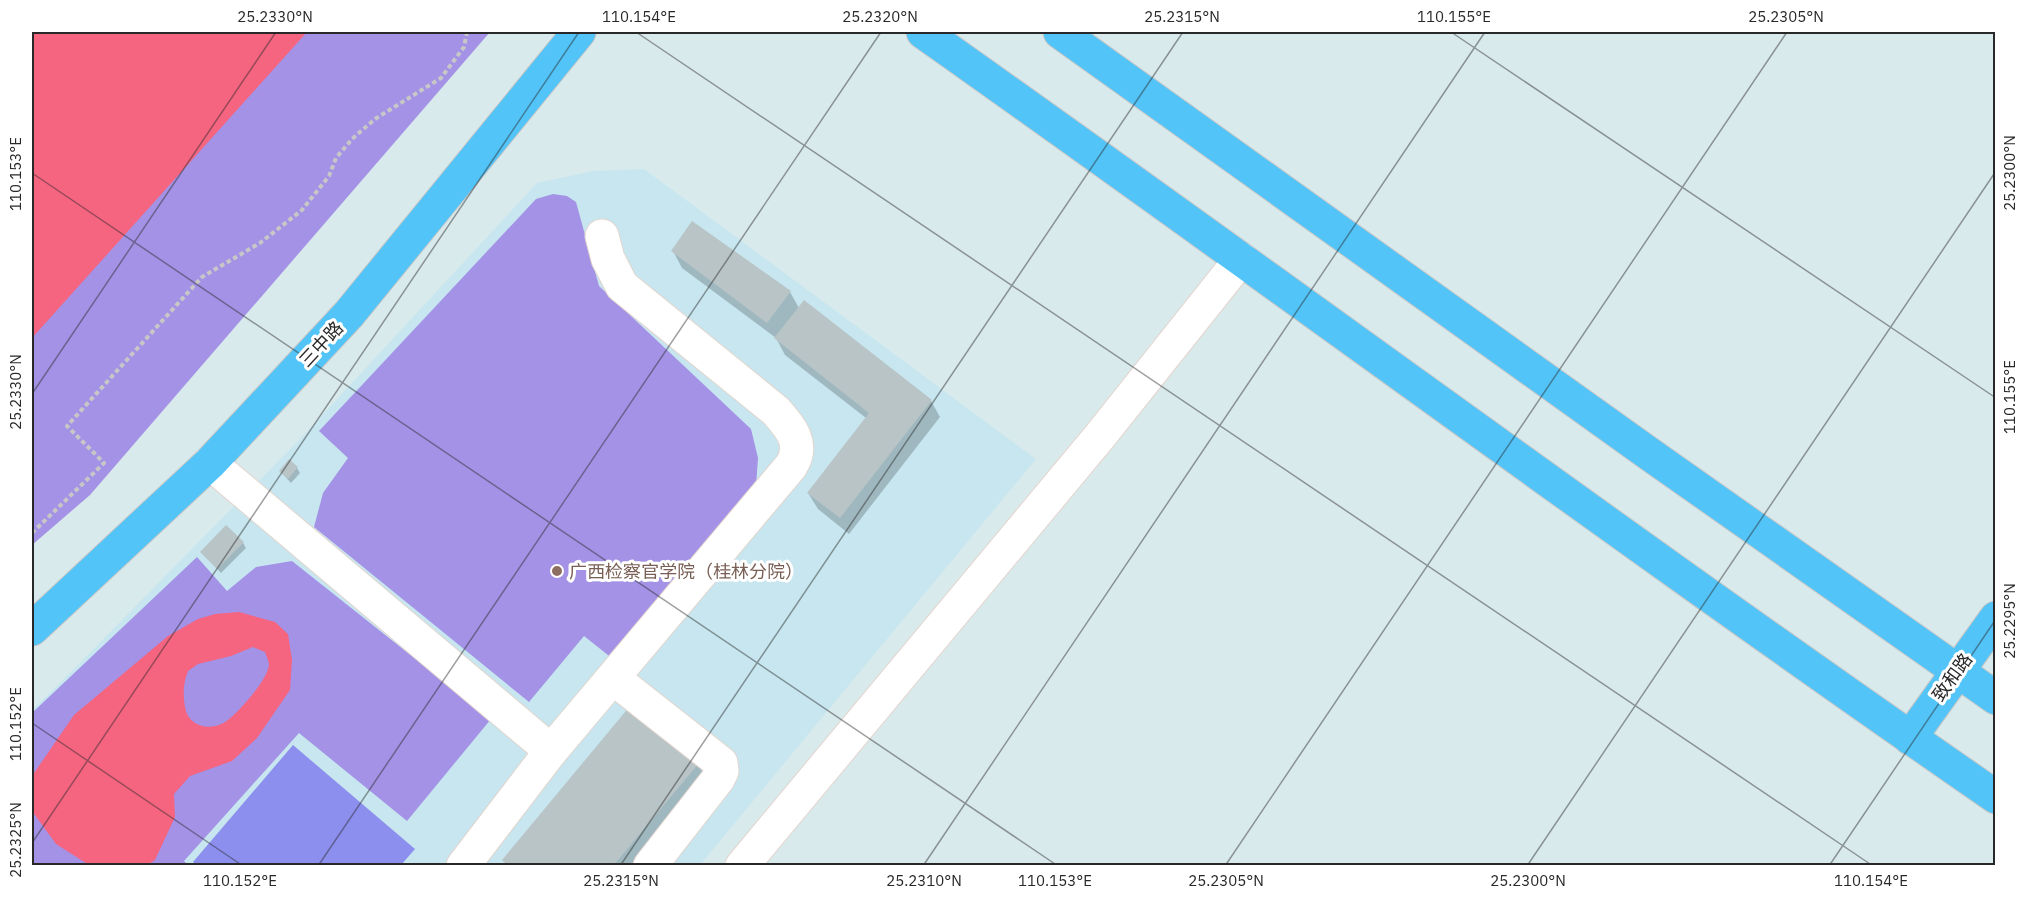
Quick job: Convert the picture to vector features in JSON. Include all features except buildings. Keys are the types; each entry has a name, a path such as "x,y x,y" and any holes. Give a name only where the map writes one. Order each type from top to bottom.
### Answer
{"main road":[{"name":"三中路","path":"32,629 210,463 349,314 579,32"},
{"path":"923,32 1630,540 1995,797"},
{"path":"1060,32 1995,698"},
{"name":"致和路","path":"1910,738 1995,618"}],"street":[{"path":"463,866 551,751 791,466 797,455 798,447 793,431 776,411 622,286 608,259 602,236"},
{"path":"742,866 1100,436 1241,259"},
{"path":"210,463 551,751"},
{"path":"613,678 721,763 722,771 718,778 650,866"}],"path":[{"path":"32,533 104,463 67,426 202,277 260,243 302,210 328,176 336,158 352,139 375,119 441,78 464,46 467,32"}],"shaded area":[{"path":"32,32 490,32 90,495 32,545"},
{"path":"32,32 307,32 32,338"},
{"name":"广西检察官学院（桂林分院）","path":"644,169 1036,459 700,865 32,866 32,710 301,438 537,183 593,171"},
{"path":"553,194 567,196 576,202 599,286 751,429 758,458 756,486 613,659 584,636 529,702 314,527 323,493 348,458 319,431 536,199"},
{"path":"197,557 227,591 256,567 292,561 491,719 407,821 299,733 184,861 188,865 32,866 32,713"},
{"path":"239,612 275,622 288,634 292,660 290,690 257,738 232,761 190,776 174,794 175,817 155,860 147,865 89,865 56,844 32,811 32,776 74,715 168,636 198,619 215,614","holes":["253,647 265,652 269,663 267,672 252,695 228,720 209,727 196,724 191,720 187,714 184,698 184,685 188,671 198,664 231,656"]},
{"path":"293,745 415,849 401,865 198,866 193,862"}],"place":[{"name":"广西检察官学院（桂林分院）","path":"557,571"}]}
